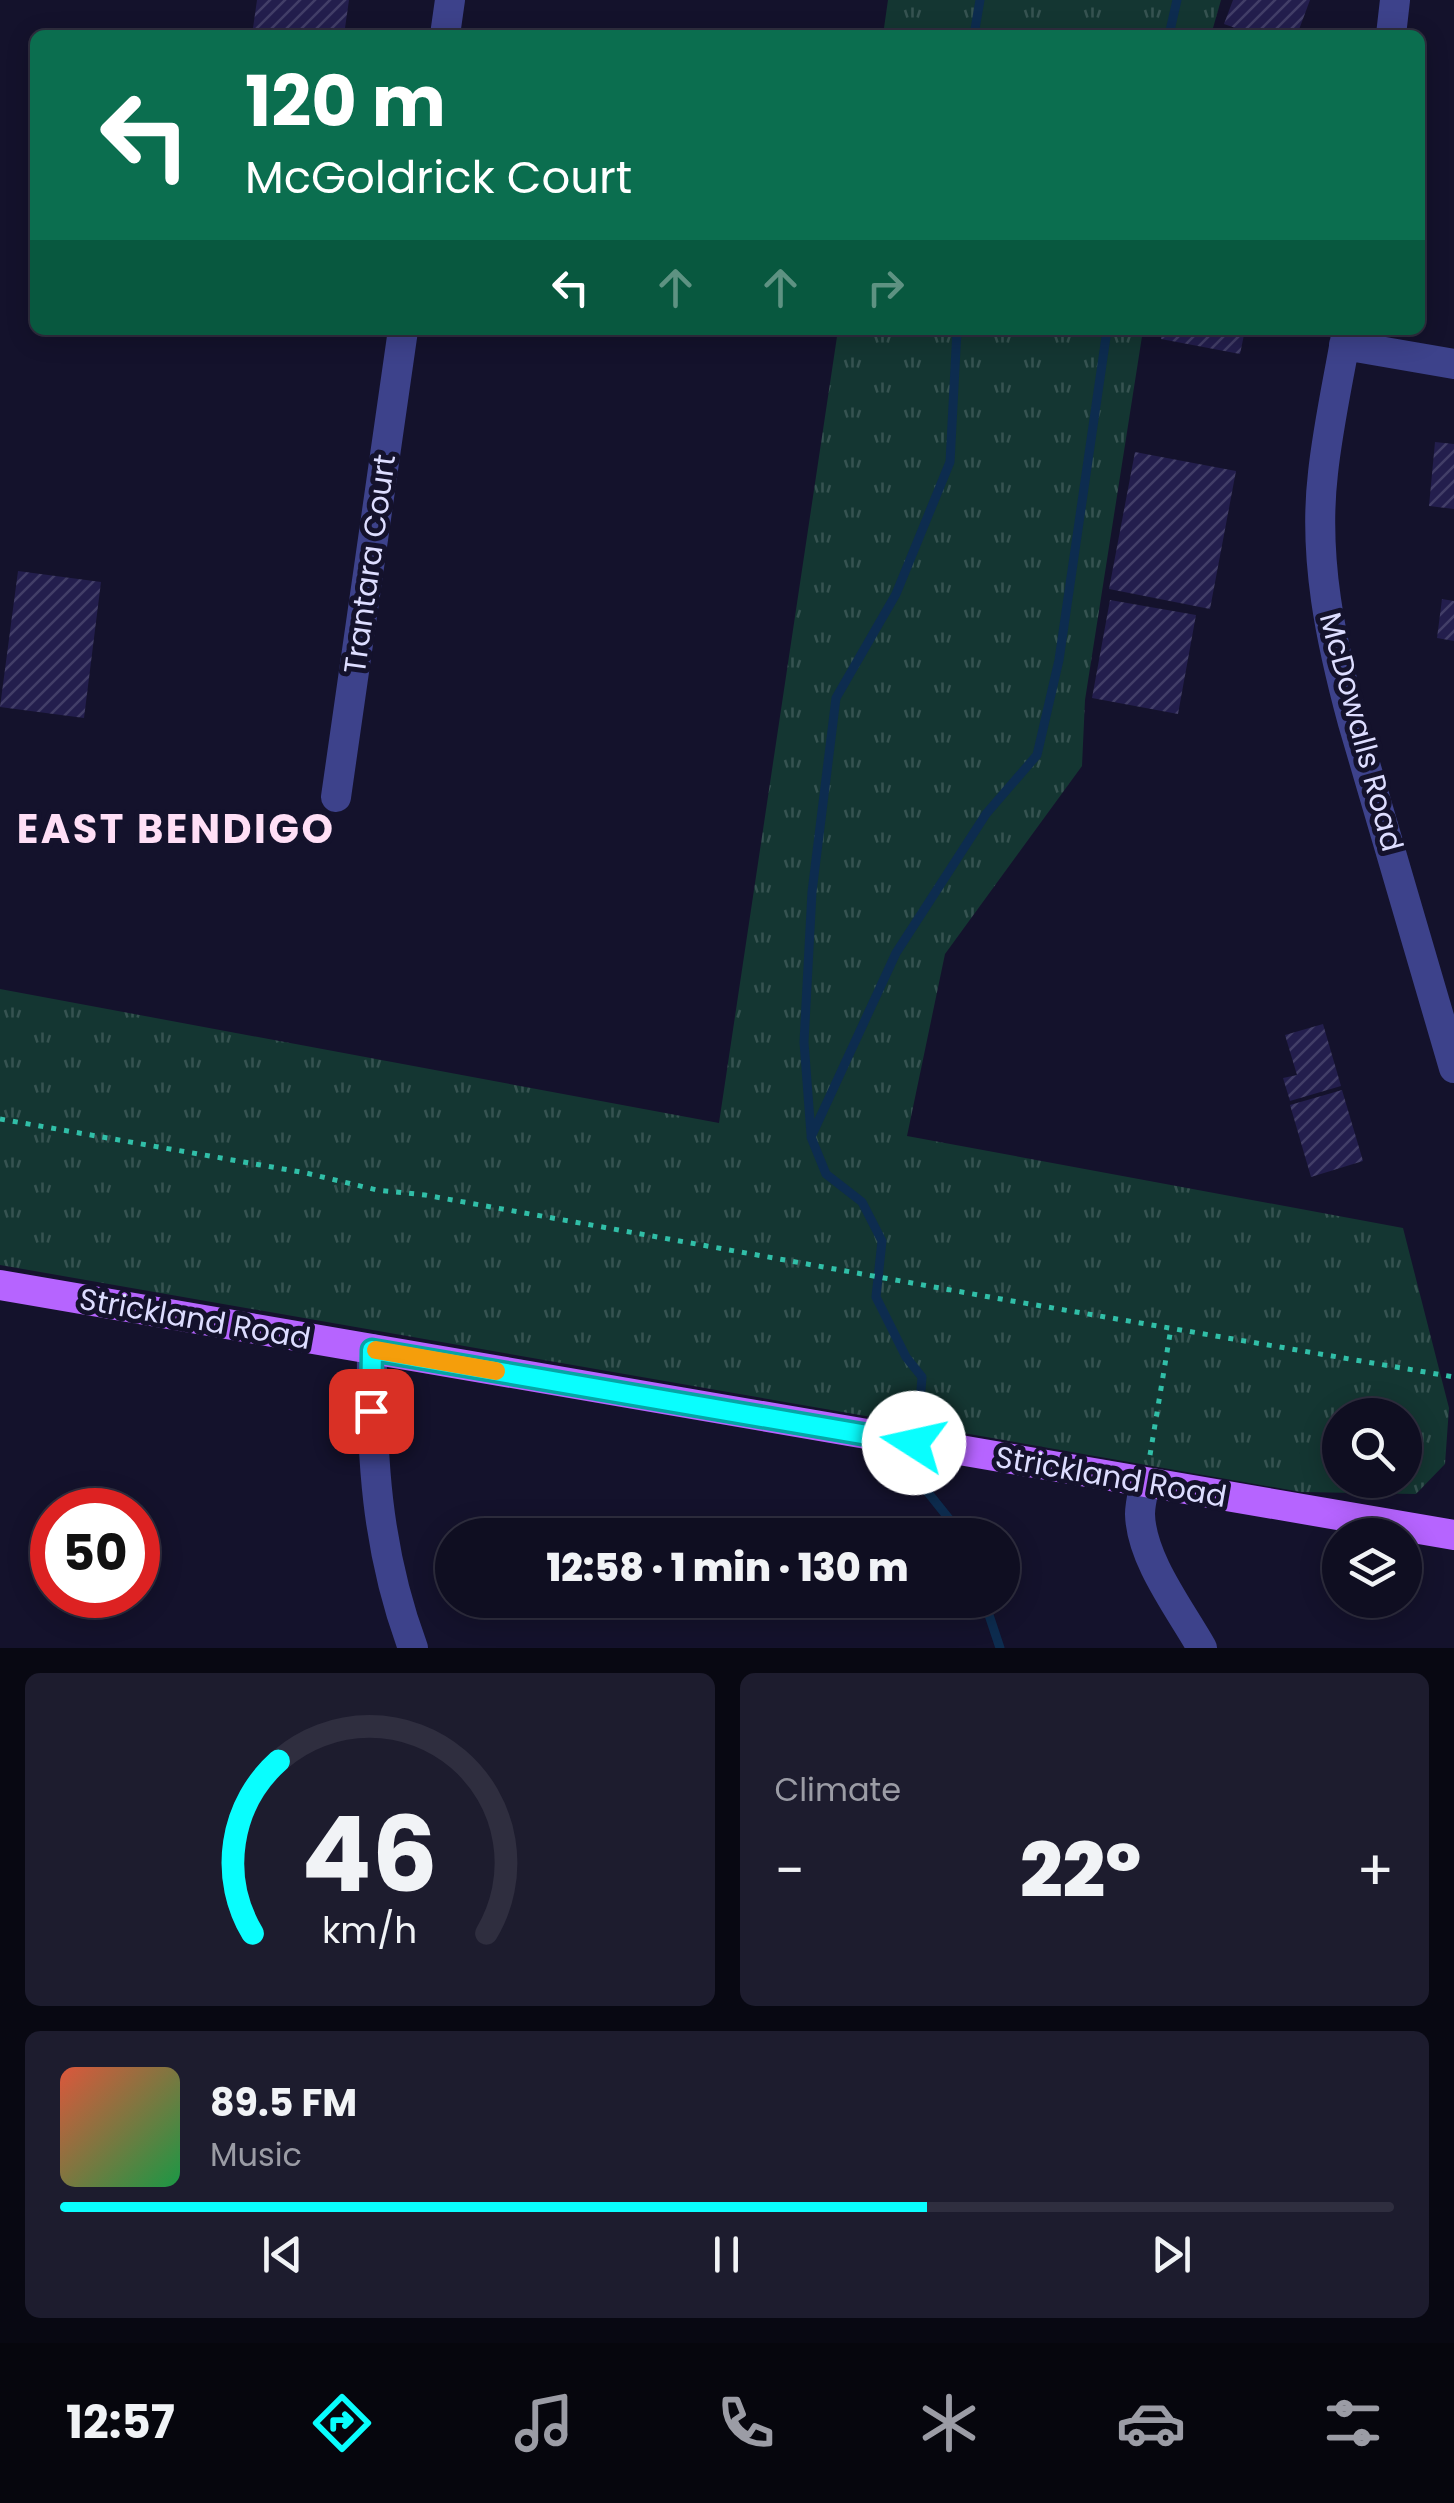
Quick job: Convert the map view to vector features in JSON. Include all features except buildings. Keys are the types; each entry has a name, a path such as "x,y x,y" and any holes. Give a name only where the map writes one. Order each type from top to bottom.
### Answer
{"main road":[{"name":"Strickland Road","path":"0,1285 1454,1535"}],"street":[{"path":"446,30 450,0"},
{"path":"1392,30 1395,0"},
{"name":"Trantara Court","path":"336,797 402,335"},
{"path":"1346,338 1454,364"},
{"name":"McDowalls Road","path":"1346,338 1322,473 1320,513 1326,599 1342,683 1454,1068"},
{"path":"372,1350 374,1474 398,1606 414,1648"},
{"path":"1146,1483 1140,1511 1142,1535 1154,1568 1202,1648"}],"path":[{"path":"0,1119 306,1173 378,1190 425,1195 1454,1377"},
{"path":"1146,1483 1171,1328"}],"green space":[{"path":"888,0 1221,0 1212,30 884,30"},
{"path":"837,335 1142,335 1085,700 1082,766 945,954 907,1136 1403,1228 1449,1408 1445,1464 1422,1488 1422,1398 1322,1398 1322,1492 1301,1492 0,1265 0,989 719,1123"}],"waterway":[{"path":"975,30 980,0"},
{"path":"1170,30 1177,0"},
{"path":"811,1134 804,1042 812,892 836,698 896,594 950,462 957,335"},
{"path":"919,1415 922,1377 906,1357 876,1297 882,1241 862,1202 826,1174 811,1137 896,953 986,814 1037,755 1059,660 1106,335"},
{"path":"914,1475 948,1518"},
{"path":"990,1618 1000,1648"}],"slow traffic":[{"path":"376,1350 496,1371"}],"district":[{"name":"EAST BENDIGO","path":"176,829"}],"route":[{"path":"371,1411 372,1350 914,1443"}]}
